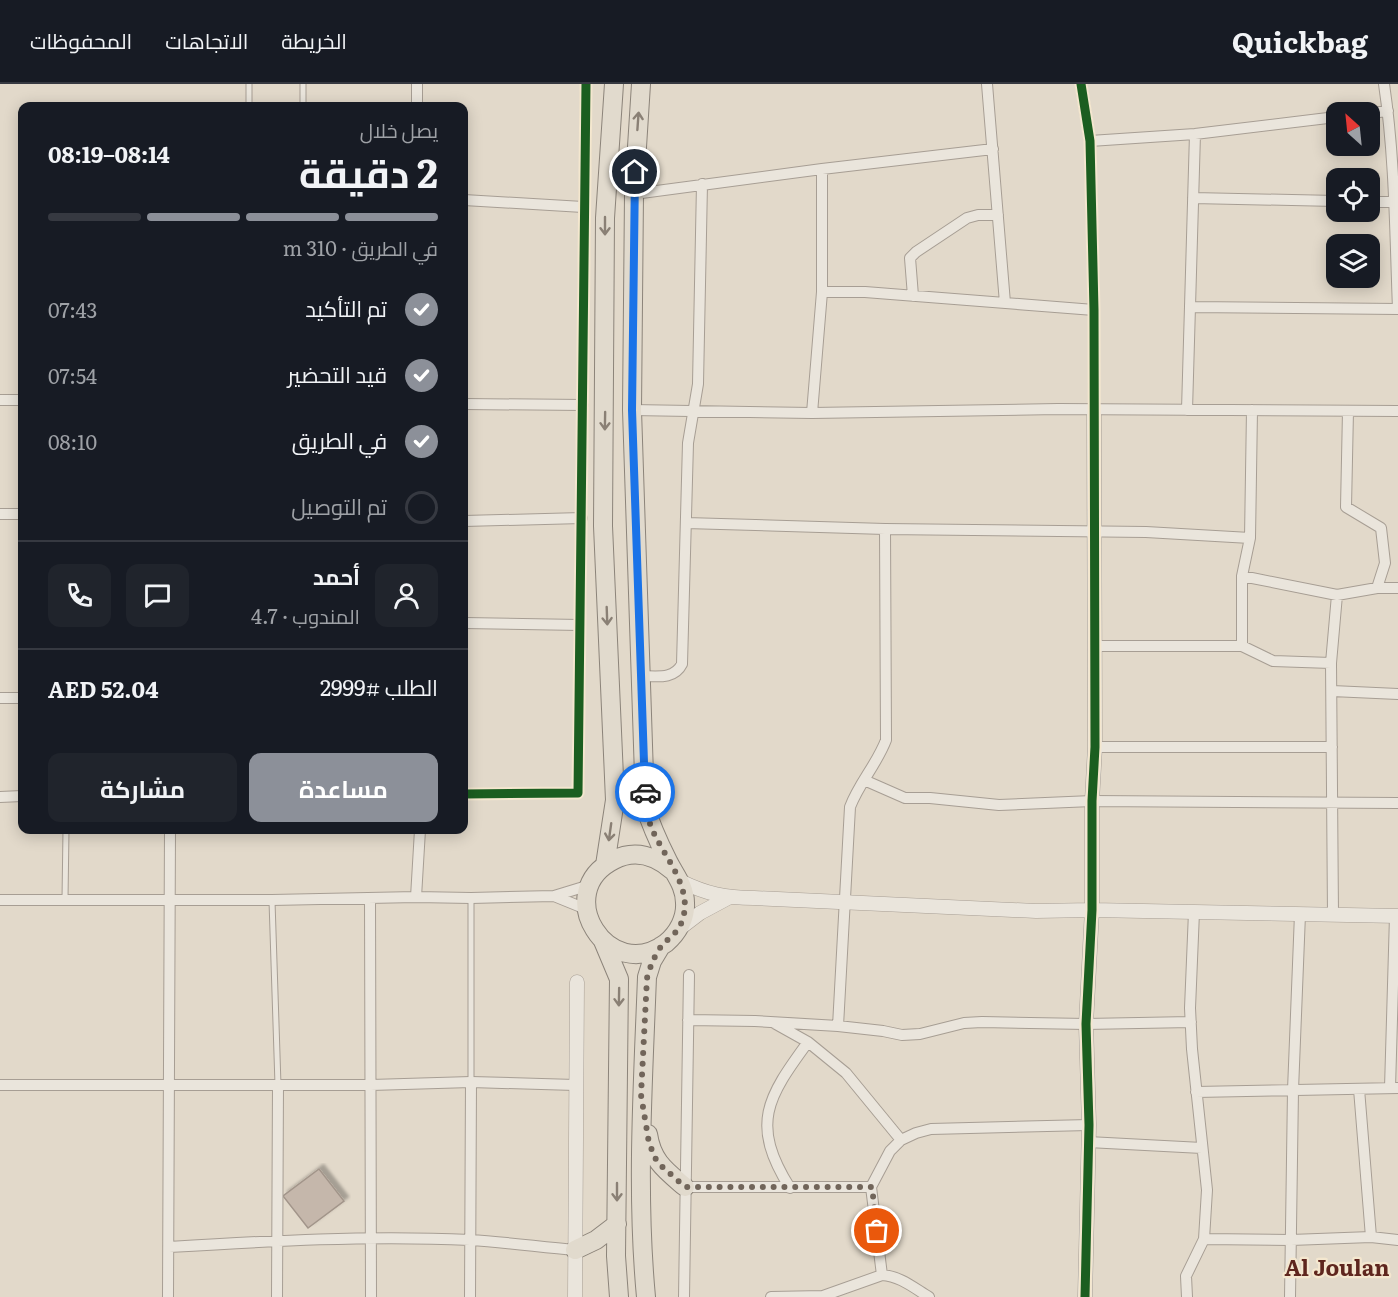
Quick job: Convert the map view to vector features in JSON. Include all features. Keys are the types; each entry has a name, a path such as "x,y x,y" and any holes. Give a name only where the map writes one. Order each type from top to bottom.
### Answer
{"main road":[{"path":"605,865 615,800 603,526 605,218 614,84"},
{"path":"641,84 634,194 632,410 645,806 652,828 677,876 686,905 679,929 671,939 650,951 626,952 614,948 595,932 586,909 587,897 596,874 605,865 616,858 640,854 664,862 677,876"},
{"path":"603,941 619,979 616,1256 620,1297"},
{"path":"646,1297 642,1254 641,1095 647,978 652,961 661,946"},
{"path":"641,1095 649,1143 654,1156 685,1187"},
{"path":"575,1250 596,1240 617,1224"}],"street":[{"path":"417,84 417,102"},
{"path":"468,794 578,793 586,84"},
{"path":"987,84 1005,303"},
{"path":"1081,84 1090,141 1095,310 1095,747 1092,801 1092,910 1086,1024 1089,1125 1085,1297"},
{"path":"1190,307 1398,309 1394,202 1384,84"},
{"path":"1380,112 1388,111"},
{"path":"1090,141 1195,134 1326,118"},
{"path":"1187,410 1195,134"},
{"path":"634,194 993,149"},
{"path":"812,413 822,292 822,169"},
{"path":"640,676 668,676 677,672 682,664 688,432 698,384 702,184"},
{"path":"1193,198 1326,201"},
{"path":"468,200 583,207"},
{"path":"1380,202 1394,202"},
{"path":"913,296 910,258 916,252 967,218 978,215 998,215"},
{"path":"822,292 913,296 1095,310"},
{"path":"0,400 18,400"},
{"path":"468,405 583,405"},
{"path":"632,410 812,413 1094,410 1398,411"},
{"path":"1242,646 1242,576 1250,538 1252,410"},
{"path":"1348,411 1346,507 1381,528 1385,562 1377,588"},
{"path":"0,514 18,514"},
{"path":"468,521 582,518"},
{"path":"686,523 885,529 1146,532 1250,538"},
{"path":"838,1026 850,807 886,740 885,529"},
{"path":"1242,576 1337,595 1377,588 1398,588"},
{"path":"1333,914 1331,663 1337,595"},
{"path":"468,623 579,625"},
{"path":"1095,645 1242,646 1273,661 1331,663"},
{"path":"1332,691 1398,694"},
{"path":"0,699 18,698"},
{"path":"1095,747 1332,747"},
{"path":"864,780 905,798 930,798 999,806 1092,801 1398,803"},
{"path":"0,797 18,796"},
{"path":"168,1297 170,834"},
{"path":"416,897 420,834"},
{"path":"677,876 699,890 728,898 1036,911 1396,916 1394,1088 1196,1092"},
{"path":"0,900 272,900 554,896 590,885"},
{"path":"554,896 586,909"},
{"path":"370,898 372,1297"},
{"path":"679,929 700,913 728,898"},
{"path":"1187,1297 1186,1276 1204,1239 1207,1190 1191,1022 1194,912"},
{"path":"1290,1297 1293,1090 1300,914"},
{"path":"684,1297 688,975"},
{"path":"575,1297 577,982"},
{"path":"688,1020 838,1026 902,1035 920,1034 945,1027 982,1022 1086,1024 1191,1022"},
{"path":"771,1022 808,1042 846,1073 901,1140"},
{"path":"790,1188 778,1170 768,1142 770,1104 778,1084 808,1042"},
{"path":"470,1297 471,1082"},
{"path":"0,1085 370,1085 471,1082 576,1085"},
{"path":"277,1297 278,1085"},
{"path":"1359,1089 1371,1237"},
{"path":"882,1275 872,1187 890,1151 901,1140 932,1129 1089,1125"},
{"path":"1088,1142 1202,1148"},
{"path":"685,1187 872,1187"},
{"path":"1204,1239 1291,1240 1371,1237 1398,1240"},
{"path":"169,1247 278,1240 372,1238 471,1240 575,1250"},
{"path":"771,1297 840,1294 882,1275 891,1275 929,1297"}],"lane":[{"path":"249,84 249,102"},
{"path":"303,84 303,102"},
{"path":"65,899 66,834"},
{"path":"471,898 471,1082"},
{"path":"272,900 278,1085"}],"building":[{"path":"319,1169 344,1201 308,1228 283,1196"}],"cycle path":[{"path":"468,794 578,793 586,84"},
{"path":"1081,84 1090,141 1094,310 1095,747 1092,801 1092,910 1086,1024 1089,1125 1085,1297"}],"way so far":[{"path":"645,792 645,806 652,828 680,881 686,905 679,929 661,946 652,961 647,978 641,1095 649,1143 657,1162 685,1187 872,1187 877,1231"}],"district":[{"name":"Al Joulan","path":"1337,1268"}],"route":[{"path":"635,172 632,410 645,792"}]}
